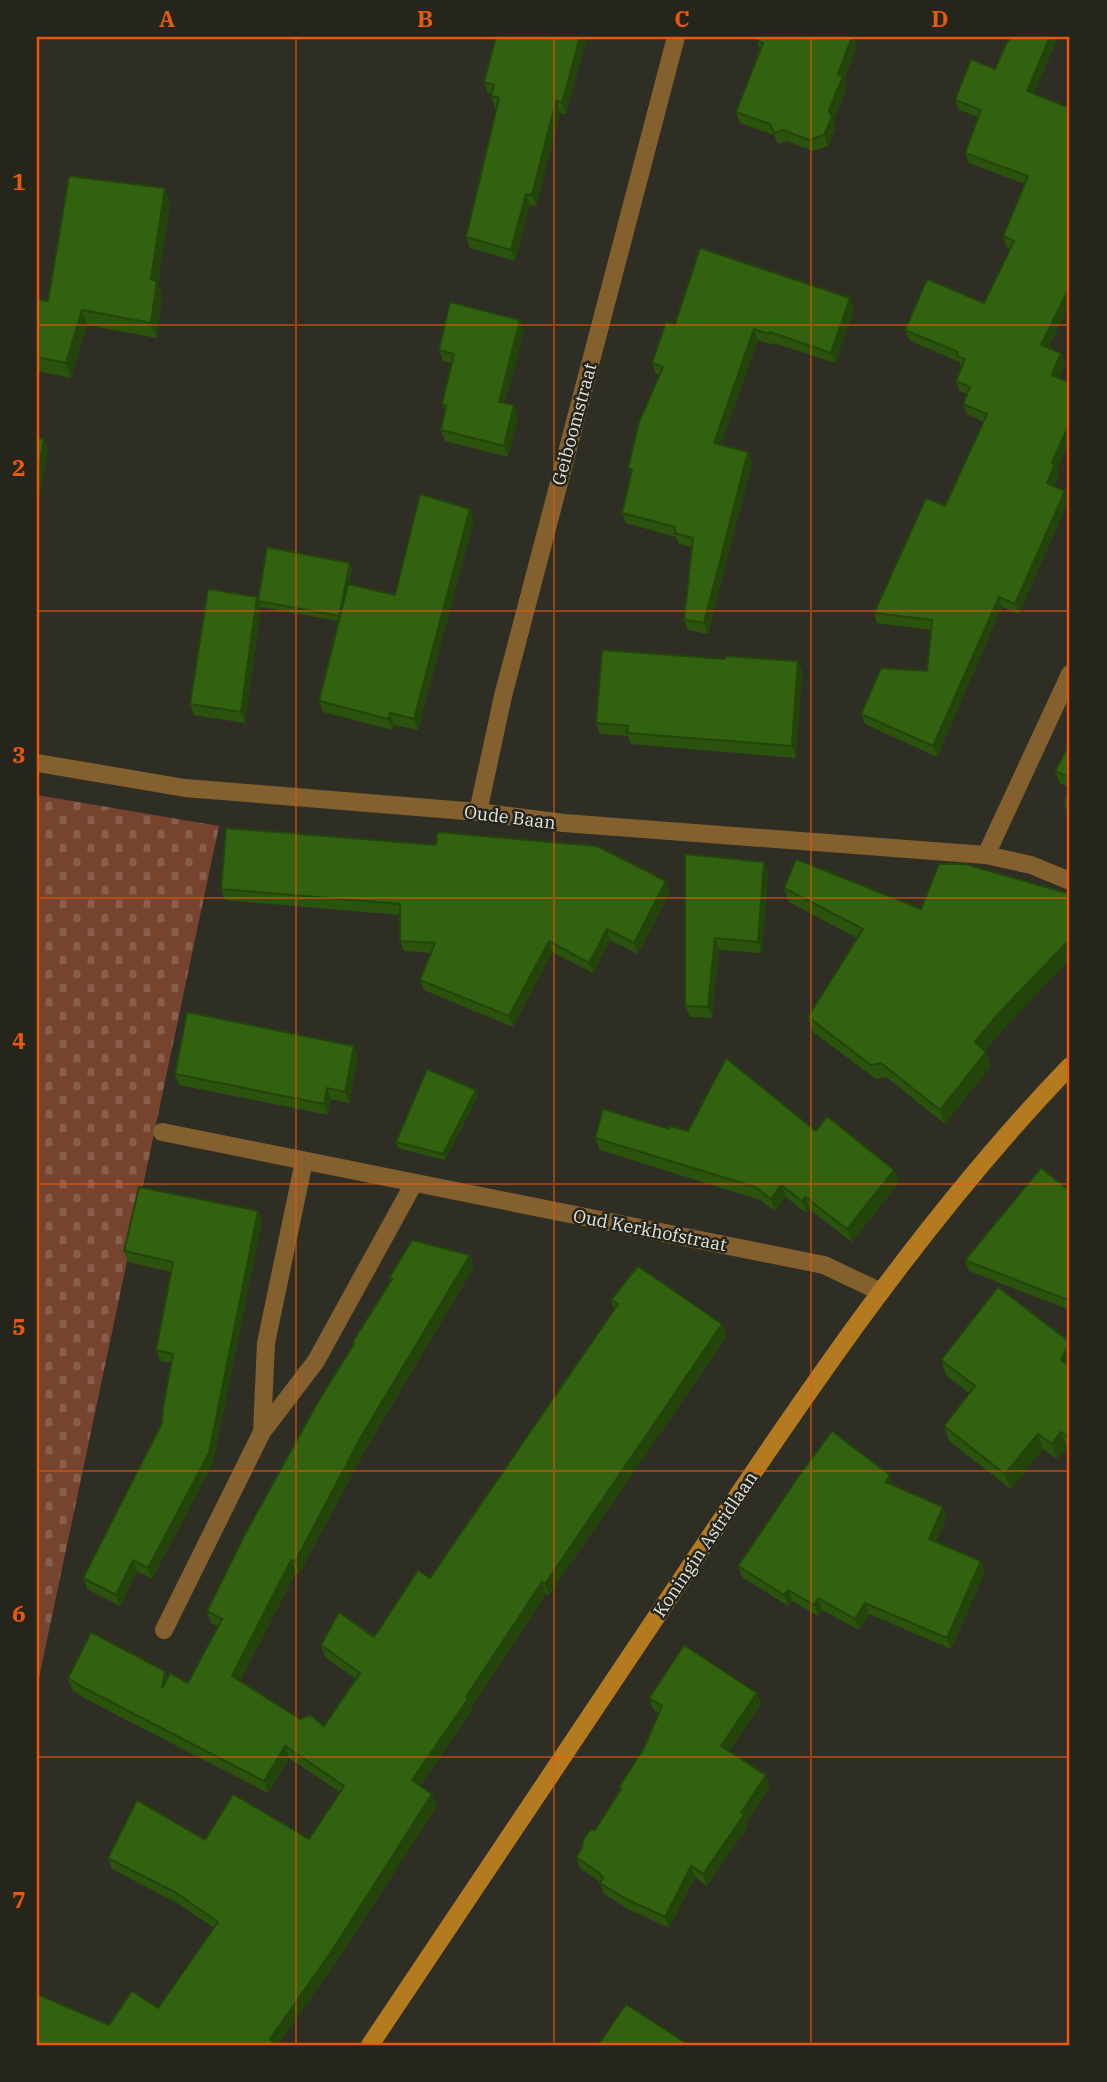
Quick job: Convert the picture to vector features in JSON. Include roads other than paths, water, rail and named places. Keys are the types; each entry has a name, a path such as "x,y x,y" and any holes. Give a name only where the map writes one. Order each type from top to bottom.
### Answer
{"main road":[{"name":"Koningin Astridlaan","path":"370,2045 779,1433 963,1186 1070,1066"}],"street":[{"name":"Geiboomstraat","path":"478,813 503,696 676,37"},
{"path":"986,855 1070,674"},
{"name":"Oude Baan","path":"37,762 185,788 565,823 986,855 1031,865 1070,881"},
{"name":"Oud Kerkhofstraat","path":"162,1132 824,1265 881,1293"},
{"path":"262,1432 267,1343 304,1161"},
{"path":"164,1629 262,1432 316,1361 414,1183"}]}
